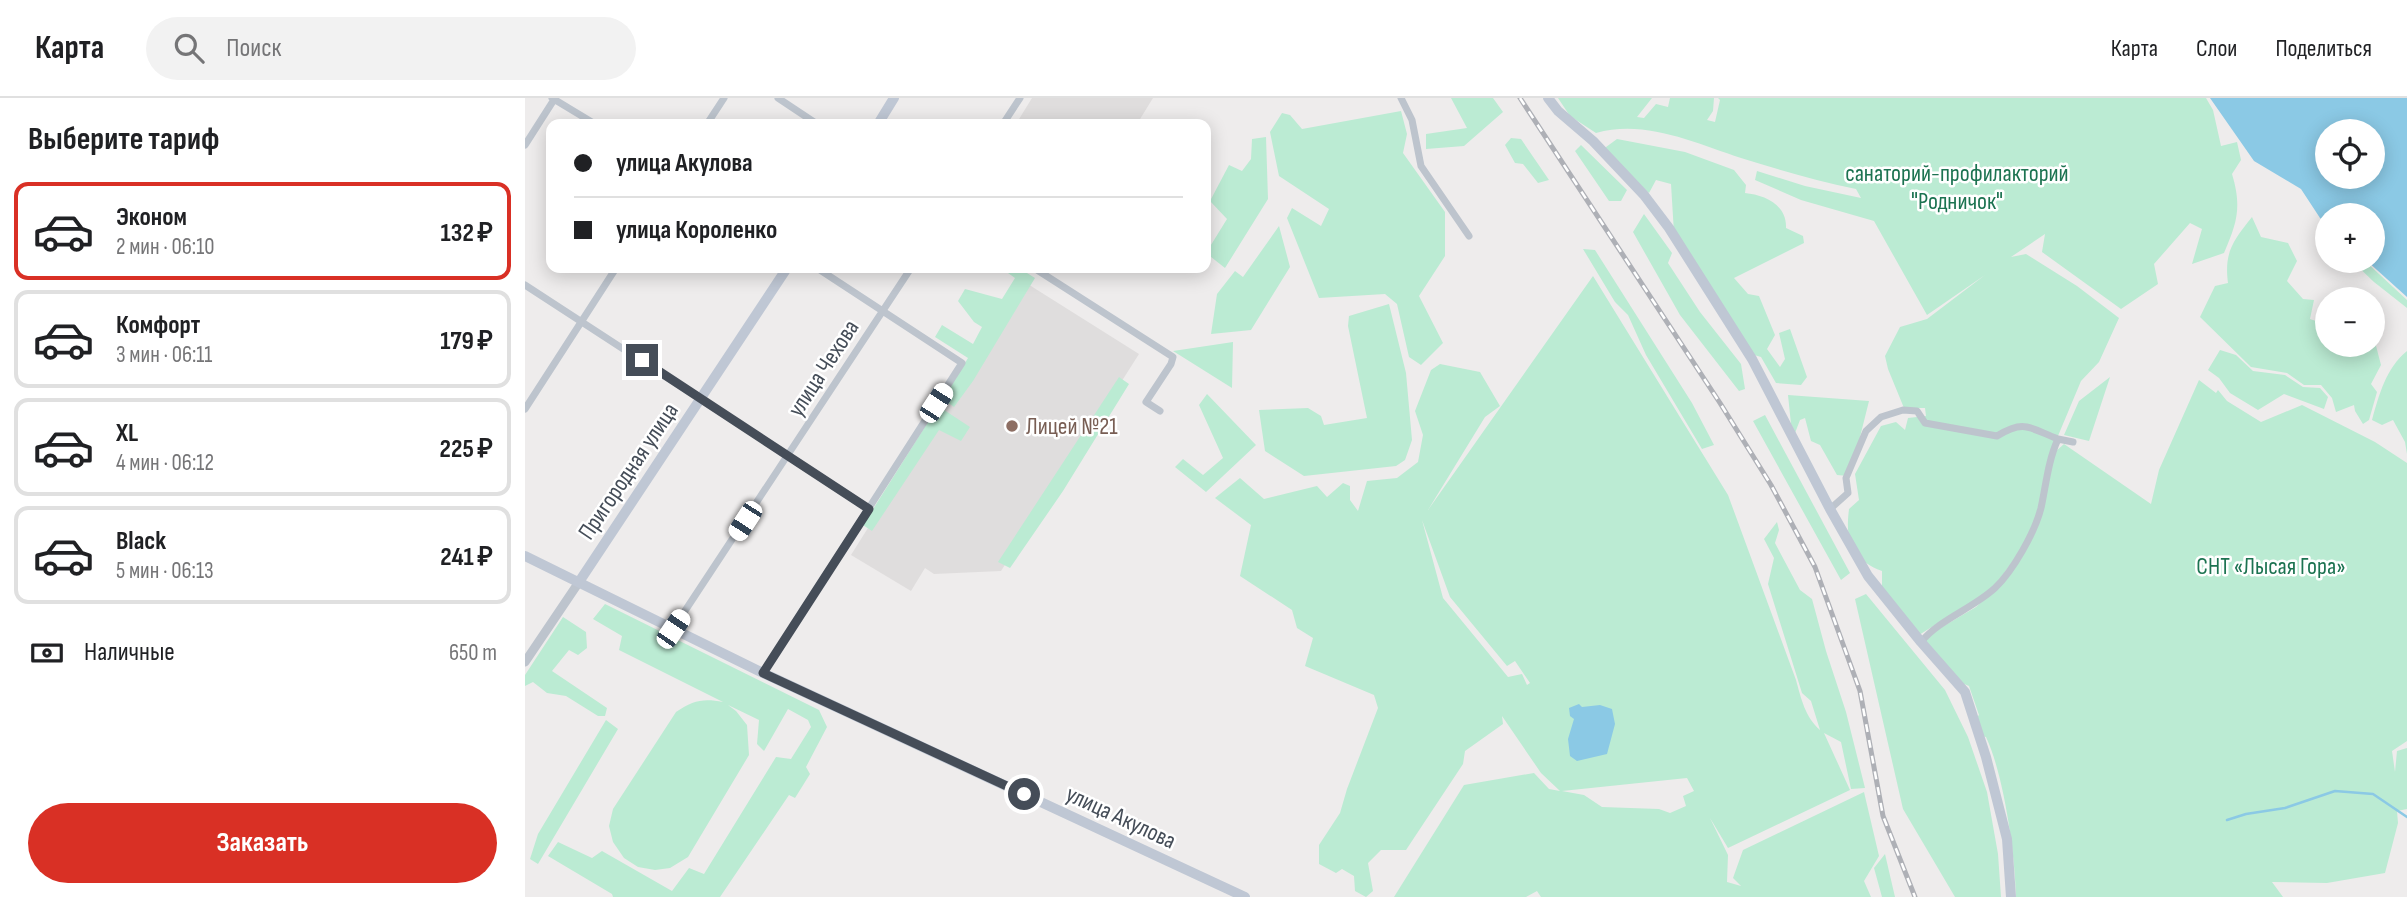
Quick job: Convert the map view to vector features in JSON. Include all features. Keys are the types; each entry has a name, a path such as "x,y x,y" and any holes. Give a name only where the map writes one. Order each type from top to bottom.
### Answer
{"main road":[{"path":"881,119 894,98"},
{"path":"1548,98 1644,195 1669,228 1752,359 1868,576 1965,692 1986,757 2007,839 2011,897"},
{"name":"Пригородная улица","path":"579,582 784,273"},
{"name":"улица Акулова","path":"525,556 763,673 1245,897"}],"street":[{"path":"525,145 554,98 587,119"},
{"path":"710,119 724,98"},
{"path":"778,98 810,119"},
{"path":"1006,119 1020,98"},
{"path":"1401,98 1412,120 1421,166 1469,236"},
{"path":"525,409 613,273"},
{"path":"763,673 962,363 824,273"},
{"name":"улица Чехова","path":"673,629 908,273"},
{"path":"1042,273 1173,357 1146,402 1160,411"},
{"path":"525,285 869,509"},
{"path":"1830,509 1848,493 1846,478 1866,431 1881,417 1903,410 1917,411 1925,423 1997,436 2013,426 2024,425 2073,442"},
{"path":"1921,642 1929,632 1996,586 2017,559 2040,511 2053,450 2058,439"},
{"name":"Пригородная улица","path":"525,662 579,582"}],"shaded area":[{"path":"1032,98 1153,98 1140,119 1019,119"},
{"name":"Лицей №21","path":"1023,281 1139,354 1001,571 934,574 925,568 911,591 851,555"}],"green space":[{"path":"1451,98 1493,98 1503,112 1464,146 1426,149 1426,134 1467,128"},
{"name":"санаторий-профилакторий \"Родничок\"","path":"1558,98 1652,98 1637,117 1644,118 1656,104 1668,107 1670,98 1714,98 1713,111 1707,120 1715,122 1720,100 1718,98 2206,98 2213,110 2221,146 2237,142 2241,160 2232,174 2237,196 2237,215 2224,253 2192,264 2202,229 2190,223 2154,264 2158,284 2121,309 2042,252 2045,234 2011,257 2026,254 2077,286 2119,318 2099,362 2081,381 2050,455 2038,514 2019,553 1992,589 1919,635 1882,588 1882,571 1863,561 1852,547 1848,520 1849,509 1859,500 1855,474 1881,426 1896,422 1905,430 1908,418 1926,416 1925,408 1904,408 1888,369 1885,356 1900,327 1927,319 1985,275 1927,315 1874,221 1801,200 1755,180 1757,171 1805,186 1861,198 1856,189 1784,171 1670,135 1633,129 1596,133 1570,116"},
{"path":"1401,111 1407,134 1403,153 1445,212 1445,256 1419,296 1443,343 1421,365 1409,357 1397,304 1385,294 1319,298 1287,218 1292,208 1321,226 1329,209 1279,176 1270,132 1282,113 1290,115 1302,129"},
{"path":"1266,137 1268,199 1225,268 1211,257 1211,245 1227,219 1211,199 1229,165 1242,171 1251,159 1252,139"},
{"path":"1511,138 1521,139 1549,180 1538,183 1523,164 1515,163 1505,145"},
{"path":"1617,139 1685,152 1734,170 1746,185 1745,193 1773,202 1783,213 1786,228 1803,236 1804,243 1734,278 1748,294 1759,296 1775,335 1767,349 1780,367 1785,359 1779,333 1790,329 1807,377 1801,385 1776,383 1761,357 1751,354 1674,233 1671,184 1656,180 1649,193 1602,150"},
{"path":"1581,145 1627,190 1621,201 1609,201 1575,151"},
{"path":"1644,214 1672,253 1668,263 1700,312 1741,364 1745,389 1739,391 1680,315 1633,232"},
{"path":"2252,217 2261,237 2288,243 2297,261 2287,281 2303,299 2314,300 2310,319 2315,321 2315,357 2379,357 2381,365 2371,384 2377,392 2369,420 2363,424 2354,405 2336,412 2332,398 2321,385 2304,385 2287,373 2251,367 2200,317 2215,286 2228,283 2227,263 2231,247"},
{"path":"1279,226 1290,267 1251,330 1211,334 1217,294 1235,271 1243,277"},
{"path":"1583,249 1595,250 1692,403 1714,445 1702,449 1646,355 1628,315 1615,302"},
{"path":"1008,273 1027,273 1035,278 973,381 954,407 943,399 968,358 935,337 942,325 973,344 982,327 974,322 958,301 965,289 1002,299 1015,278"},
{"path":"2365,273 2378,273 2407,300 2407,308 2385,291 2385,287"},
{"path":"1593,276 1728,495 1804,707 1820,730 1811,701 1802,693 1768,584 1774,558 1764,539 1777,522 1779,530 1775,543 1800,590 1812,599 1846,712 1865,788 1851,789 1841,742 1824,733 1850,790 1728,848 1710,818 1728,855 1727,882 1741,886 1733,878 1743,850 1864,792 1879,856 1864,881 1871,897 1541,897 1537,891 1526,897 1394,897 1464,785 1534,773 1549,789 1560,791 1541,773 1502,716 1503,724 1465,751 1463,764 1406,850 1381,850 1368,863 1373,891 1366,897 1355,891 1354,876 1342,869 1336,873 1319,864 1319,845 1340,813 1378,708 1374,695 1305,666 1313,638 1297,628 1292,610 1240,576 1251,525 1215,498 1240,478 1264,499 1317,486 1327,497 1343,483 1350,486 1350,500 1358,511 1367,481 1397,478 1418,462 1423,435 1415,411 1431,370 1440,364 1480,372 1500,406 1485,417 1428,510","holes":["1422,520 1450,597 1507,666 1515,661 1530,683 1527,685 1522,674 1508,677 1443,598","1687,778 1694,791 1683,796 1686,806 1670,813 1659,809 1602,807 1584,795 1562,791"]},
{"path":"1389,304 1406,373 1412,440 1405,460 1396,466 1304,476 1265,451 1259,410 1308,408 1321,416 1324,425 1367,418 1348,326 1349,316"},
{"path":"1233,342 1232,388 1173,351"},
{"path":"2220,350 2236,355 2253,371 2285,375 2303,387 2320,388 2328,397 2324,409 2284,394 2258,410 2230,393 2219,378 2208,370"},
{"path":"2407,351 2407,454 2405,442 2393,420 2382,425 2372,420 2389,374"},
{"path":"1119,377 1129,384 1063,491 1010,568 998,562"},
{"path":"2110,377 2089,441 2064,435 2079,401"},
{"name":"СНТ «Лысая Гора»","path":"2199,380 2216,393 2218,390 2227,401 2261,422 2302,405 2375,442 2407,463 2407,741 2392,751 2395,772 2397,751 2407,748 2407,809 2397,811 2398,823 2385,873 2327,883 2272,882 2283,897 2016,897 2011,838 2003,793 1992,753 1976,718 1979,715 1969,686 1952,679 1923,642 1932,633 1976,607 2004,581 2028,545 2055,452 2064,444 2151,504 2159,470"},
{"path":"1207,394 1256,445 1206,492 1175,467 1183,459 1203,475 1223,458 1199,405"},
{"path":"1788,395 1869,401 1848,476 1837,475 1820,445 1811,441 1805,418 1800,420 1795,433 1791,424"},
{"path":"938,406 970,427 961,441 939,430 872,531 863,525"},
{"path":"1765,415 1850,573 1841,580 1753,421"},
{"path":"1866,594 1945,690 1968,737 1987,792 1998,854 2001,897 1955,897 1903,809 1855,599"},
{"path":"605,604 819,710 827,727 806,767 810,774 795,798 789,795 720,897 613,897 548,856 558,842 592,858 602,851 672,891 689,868 704,874 776,757 791,759 811,727 808,720 788,709 764,751 757,744 759,720 728,705 747,725 749,755 688,857 670,868 655,870 638,867 624,858 613,842 609,826 613,809 676,712 699,701 723,702 619,650 622,636 593,619"},
{"path":"563,617 586,632 587,648 578,655 569,650 552,671 607,708 605,716 598,716 566,696 547,693 533,682 525,686 525,675"},
{"path":"606,720 618,729 538,864 530,859 538,834"},
{"path":"1885,854 1895,897 1882,897 1874,868"}],"water":[{"path":"2210,98 2407,98 2407,297 2380,273 2385,273 2385,203 2315,203 2315,210 2301,189 2254,161"},
{"path":"1579,704 1582,707 1600,705 1612,709 1615,724 1607,754 1577,761 1570,756 1568,739 1574,719 1570,716 1569,708"}],"waterway":[{"path":"2227,820 2285,808 2335,791 2373,794 2407,817"}],"railway":[{"path":"1520,98 1720,403 1771,485 1815,567 1860,691 1883,816 1915,897"}],"place":[{"name":"Лицей №21","path":"1012,426"}],"route":[{"path":"642,360 869,509 763,673 1024,794"}]}
